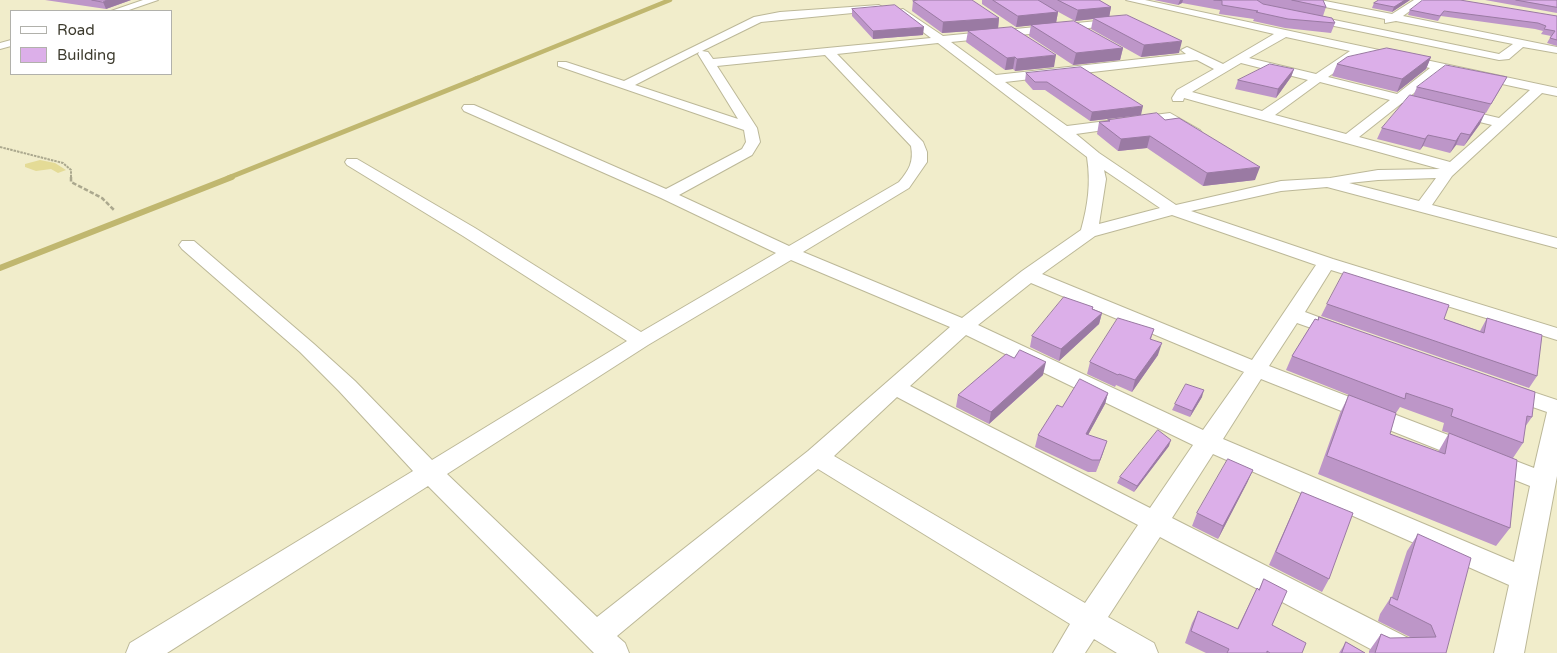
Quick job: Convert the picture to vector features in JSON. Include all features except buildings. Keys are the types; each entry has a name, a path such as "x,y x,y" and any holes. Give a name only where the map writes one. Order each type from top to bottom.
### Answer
{"street":[{"path":"119,10 153,0"},
{"path":"1130,0 1557,92"},
{"path":"1305,0 1557,50"},
{"path":"1264,116 1320,78 1372,31 1420,0"},
{"path":"1172,9 1186,3"},
{"path":"910,5 895,6 1064,131 1094,156 1173,210 1327,263 1557,334"},
{"path":"625,85 699,47 769,16 886,7"},
{"path":"710,63 1128,21 1111,13"},
{"path":"1232,22 1247,15"},
{"path":"1298,16 1500,57 1505,57 1521,44"},
{"path":"1057,18 1089,36"},
{"path":"1002,25 1030,43"},
{"path":"1064,131 1164,118 1181,92 1284,33"},
{"path":"1173,43 1222,68"},
{"path":"667,195 747,152 753,142 750,128 699,47"},
{"path":"142,653 641,341 788,252 904,185 915,172 921,158 918,145 829,52"},
{"path":"1122,54 1139,63"},
{"path":"996,80 1199,56"},
{"path":"1239,59 1501,122"},
{"path":"1058,62 1098,79"},
{"path":"562,64 750,128"},
{"path":"1348,139 1398,97 1440,66"},
{"path":"1422,208 1450,170 1540,88"},
{"path":"1181,92 1450,170"},
{"path":"469,108 667,195 788,252 964,326 1208,442 1524,579"},
{"path":"1144,108 1209,142"},
{"path":"1089,232 1095,208 1098,178 1094,156"},
{"path":"352,162 470,232 641,341"},
{"path":"596,636 817,457 964,326 1028,275 1089,232 1173,210 1281,186 1378,175 1450,170"},
{"path":"1265,176 1281,186"},
{"path":"1327,182 1557,243"},
{"path":"188,245 307,348 430,473 614,653"},
{"path":"1068,653 1327,263"},
{"path":"1028,275 1256,369 1544,481"},
{"path":"1292,314 1356,337"},
{"path":"1493,385 1557,408"},
{"path":"895,387 1407,653"},
{"path":"1509,653 1557,414"},
{"path":"817,457 1143,653"}],"path":[{"path":"0,147 63,163 71,170 71,182 75,186 102,198 114,210"}],"shaded area":[{"path":"40,160 55,163 66,170 58,173 51,169 36,171 25,167 25,164"}],"waterway":[{"path":"475,79 670,0"},
{"path":"228,178 478,78"},
{"path":"0,268 232,177"}]}
